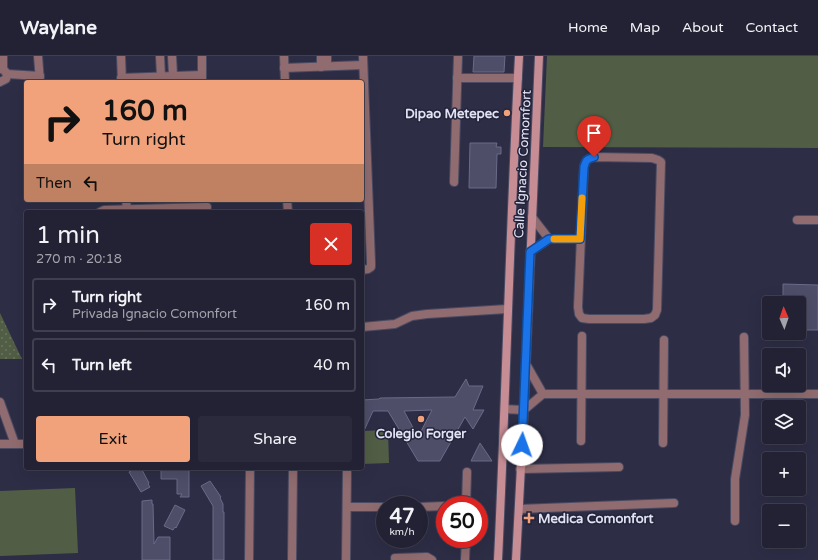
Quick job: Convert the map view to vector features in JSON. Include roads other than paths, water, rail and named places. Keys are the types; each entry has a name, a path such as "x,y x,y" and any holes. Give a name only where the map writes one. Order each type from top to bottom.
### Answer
{"main road":[{"name":"Calle Ignacio Comonfort","path":"498,560 505,409 507,309 519,56"},
{"name":"Calle Ignacio Comonfort","path":"516,560 539,56"}],"street":[{"path":"0,82 6,79 3,70 3,56"},
{"path":"3,70 40,79 38,56"},
{"path":"121,56 122,80 173,75 202,79 202,56"},
{"path":"160,56 161,76"},
{"path":"172,56 173,75"},
{"path":"284,56 285,80"},
{"path":"321,56 324,66"},
{"path":"324,66 328,56"},
{"path":"363,56 364,80"},
{"path":"454,182 458,56"},
{"path":"284,68 363,65"},
{"path":"457,78 518,78"},
{"path":"364,90 371,262 371,267 364,270"},
{"path":"588,158 652,158 660,162 655,315 651,318 644,319 582,318 579,314 578,307 580,239 584,167 588,158"},
{"path":"126,202 126,209"},
{"path":"104,210 207,206"},
{"path":"532,217 549,239"},
{"path":"796,220 818,220"},
{"path":"530,252 549,239 580,239"},
{"path":"364,327 395,324 412,316 427,314 507,309"},
{"path":"581,442 582,336"},
{"path":"735,521 735,479 744,430 744,337"},
{"path":"663,443 664,340"},
{"path":"526,364 543,394"},
{"path":"505,409 524,410 543,394 818,394"},
{"path":"0,402 15,444"},
{"path":"0,444 24,444"},
{"path":"520,470 618,467"},
{"path":"249,560 250,470"},
{"path":"292,560 293,470"},
{"path":"346,560 347,472"},
{"path":"466,496 467,472"},
{"path":"519,509 674,503"},
{"path":"347,507 376,507"},
{"path":"465,560 466,548"},
{"path":"395,558 427,557 432,560"}],"place":[{"name":"Dipao Metepec","path":"507,113"},
{"name":"Colegio Forger","path":"421,419"},
{"name":"Medica Comonfort","path":"529,518"}]}
